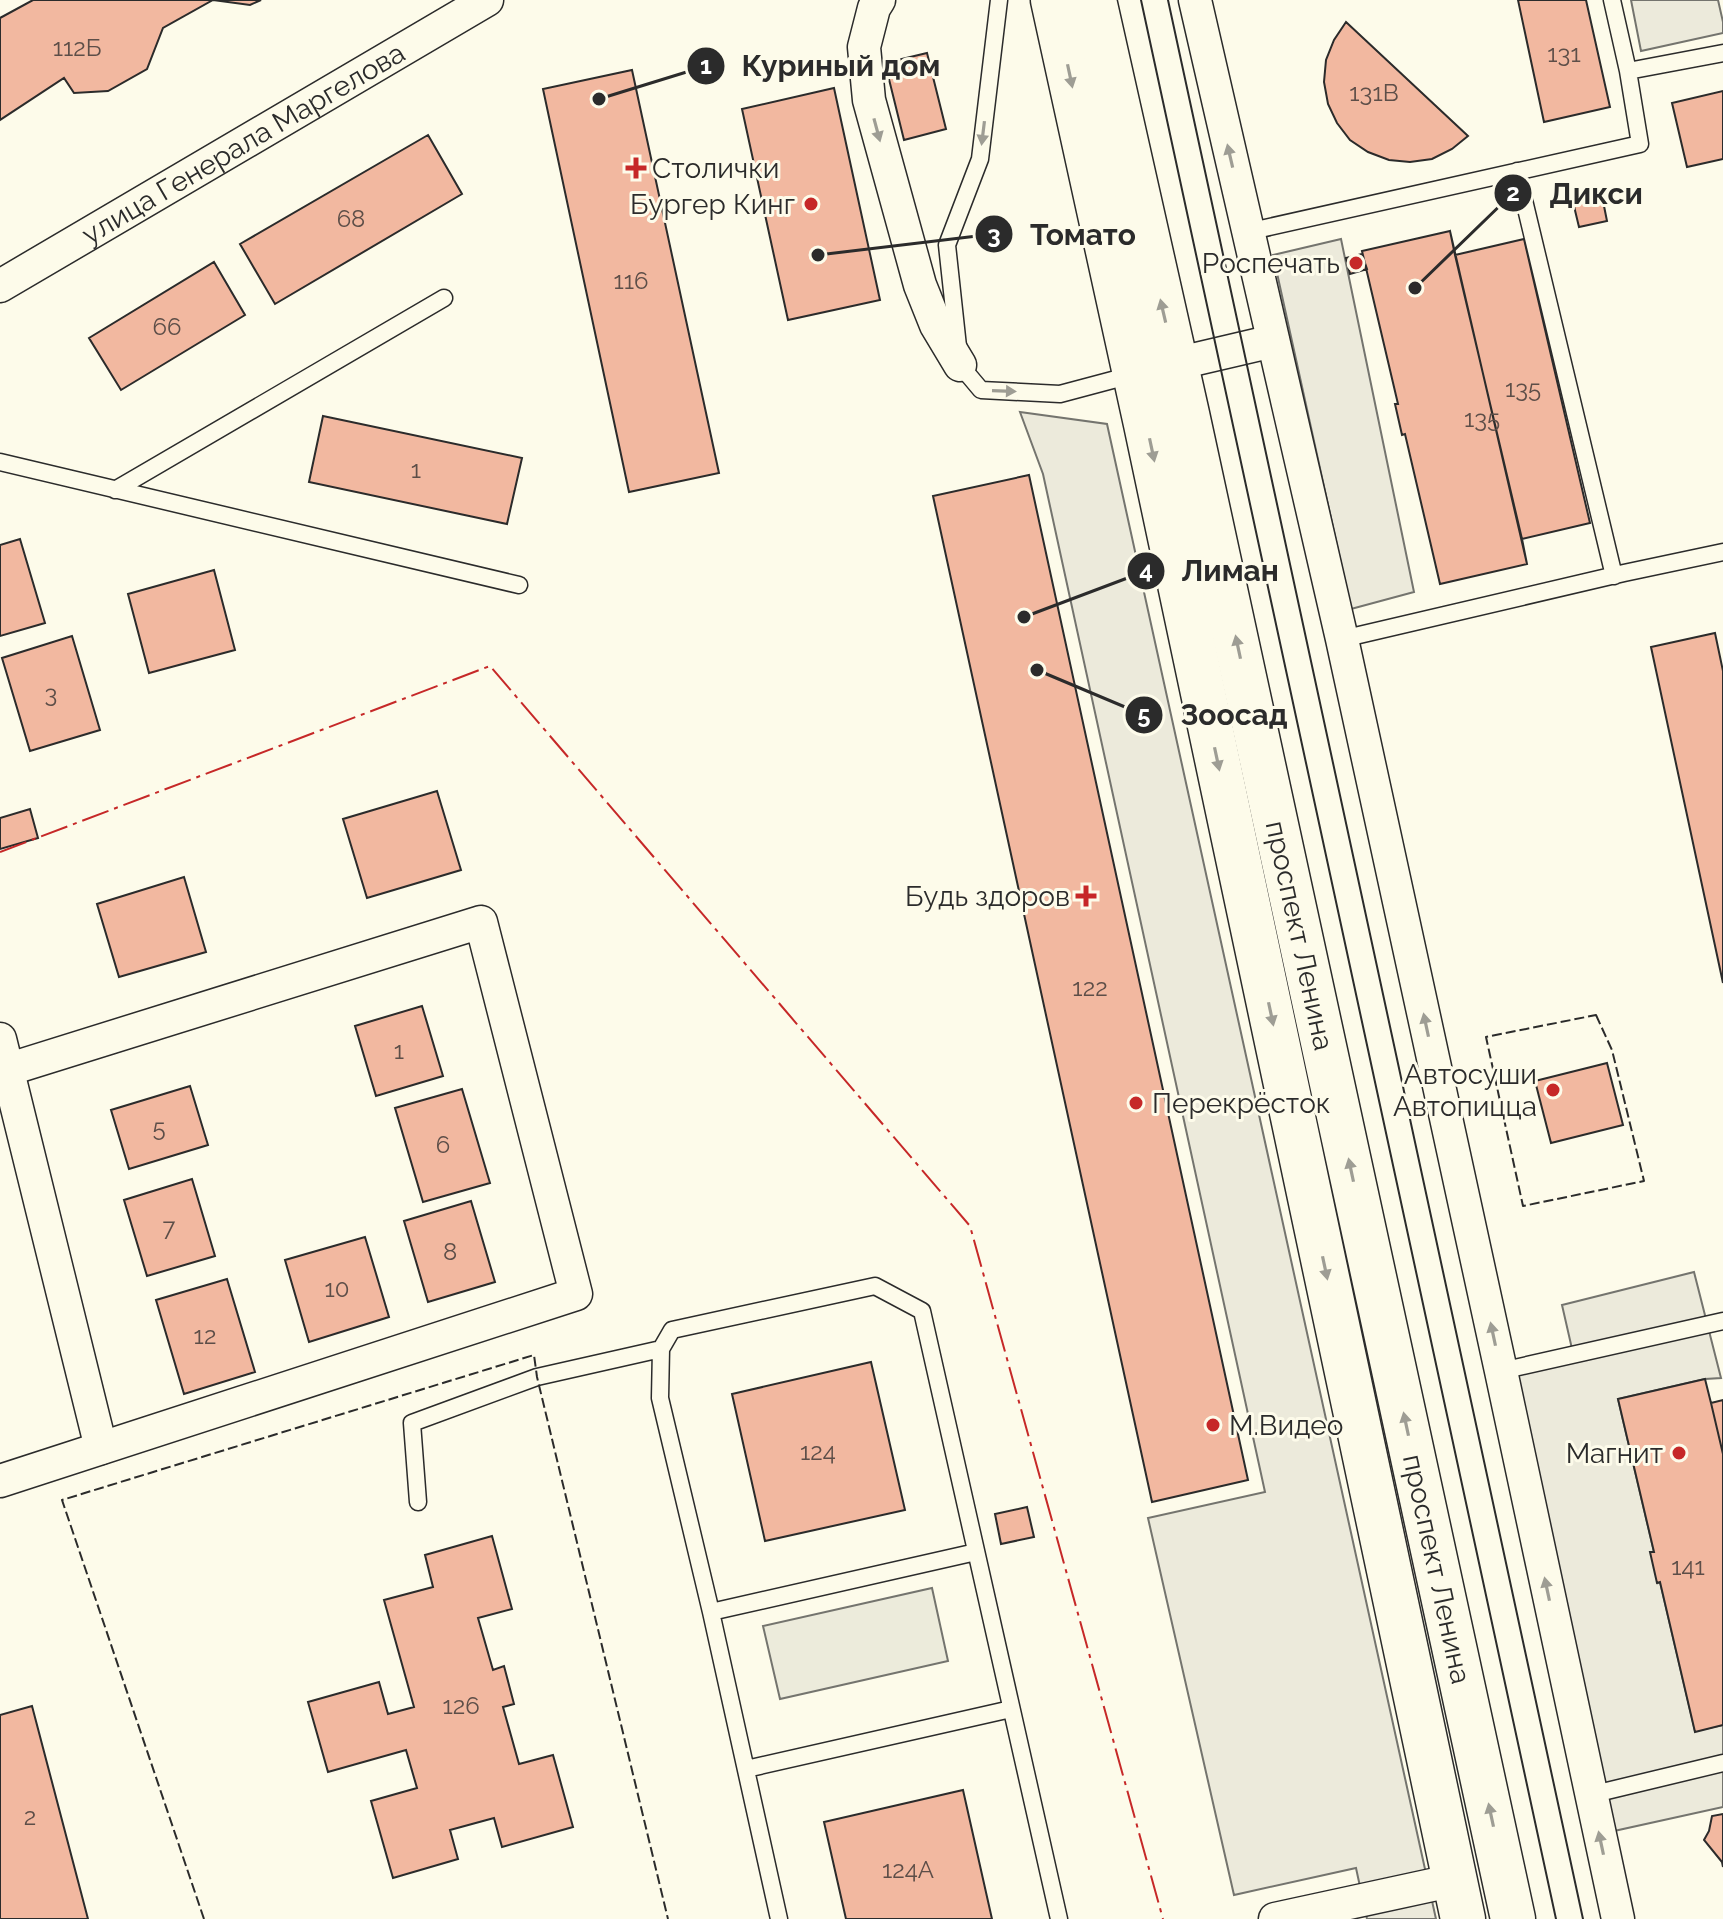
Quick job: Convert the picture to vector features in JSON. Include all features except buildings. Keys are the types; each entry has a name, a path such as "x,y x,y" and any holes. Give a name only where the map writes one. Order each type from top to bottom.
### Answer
{"main road":[{"name":"проспект Ленина","path":"1053,0 1155,369 1191,429 1513,1919"},
{"name":"проспект Ленина","path":"1094,0 1155,369 1459,1900"},
{"path":"1459,1900 1503,1871"}],"street":[{"name":"улица Генерала Маргелова","path":"0,286 487,0"},
{"path":"879,0 864,47 869,100 920,285 936,325 960,365"},
{"path":"1195,0 1342,639 1618,1919"},
{"path":"1155,369 1273,341"},
{"path":"0,1481 576,1294 481,922 2,1061 101,1448"},
{"path":"1275,1919 1459,1900"}],"lane":[{"path":"999,0 980,159 947,245 960,365 981,390 1060,394 1155,369"},
{"path":"1247,232 1640,144 1612,0"},
{"path":"1628,71 1723,53"},
{"path":"1517,171 1614,576"},
{"path":"115,490 444,298"},
{"path":"0,462 519,585"},
{"path":"1342,639 1723,552"},
{"path":"779,1919 660,1398 661,1349 672,1330 875,1286 922,1311 1059,1919"},
{"path":"1501,1371 1723,1321"},
{"path":"418,1502 412,1423 537,1377 661,1349"},
{"path":"711,1612 976,1552"},
{"path":"746,1769 1011,1709"},
{"path":"1590,1795 1723,1763"}],"shaded area":[{"path":"1631,0 1718,0 1723,33 1641,51"},
{"path":"1341,239 1414,592 1351,609 1273,255"},
{"path":"1020,412 1107,424 1436,1919 1367,1919 1356,1868 1234,1895 1148,1518 1265,1492 1043,474"},
{"path":"1694,1272 1721,1378 1618,1399 1654,1552 1651,1552 1658,1583 1695,1731 1723,1725 1723,1807 1614,1831 1508,1375 1575,1362 1562,1305"},
{"path":"932,1588 948,1661 780,1699 763,1626"}],"tram line":[{"path":"1141,0 1556,1919"},
{"path":"1168,0 1583,1919"}],"fence":[{"path":"1596,1015 1612,1050 1644,1181 1523,1206 1486,1037 1596,1015"},
{"path":"204,1919 62,1500 534,1355 668,1919"}],"power":[{"path":"0,852 490,666 970,1226 1163,1919"}],"place":[{"name":"Куриный дом","path":"599,99"},
{"name":"Столички","path":"636,168"},
{"name":"Бургер Кинг","path":"811,204"},
{"name":"Томато","path":"818,255"},
{"name":"Роспечать","path":"1356,263"},
{"name":"Дикси","path":"1415,288"},
{"name":"Лиман","path":"1024,617"},
{"name":"Зоосад","path":"1037,670"},
{"name":"Будь здоров","path":"1086,896"},
{"name":"Автосуши Автопицца","path":"1553,1090"},
{"name":"Перекрёсток","path":"1136,1103"},
{"name":"М.Видео","path":"1213,1425"},
{"name":"Магнит","path":"1679,1453"}]}
